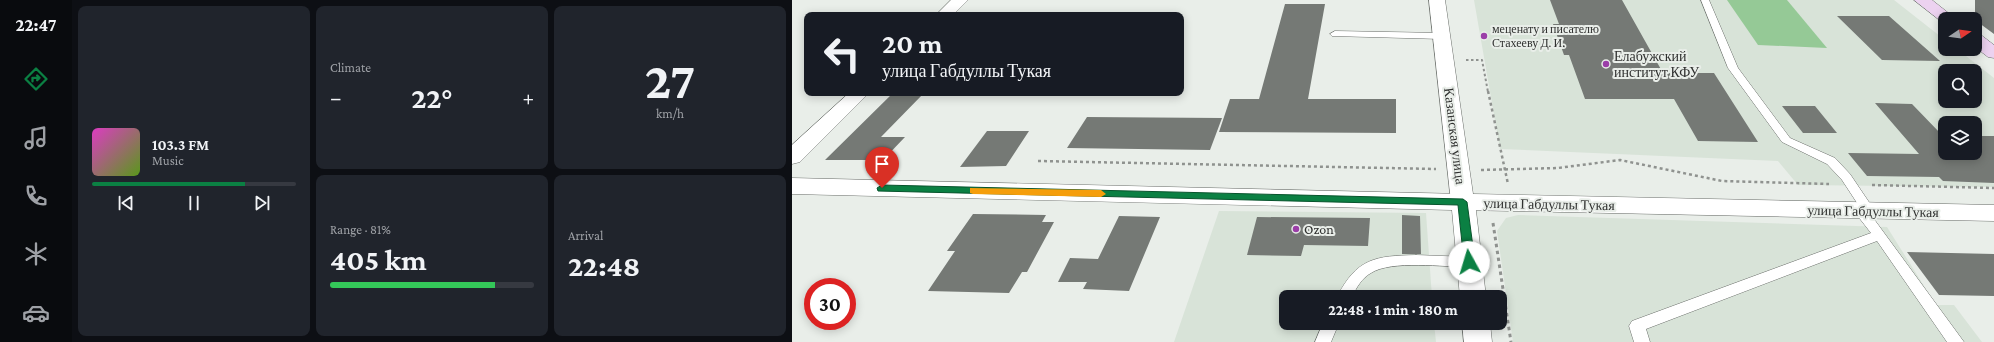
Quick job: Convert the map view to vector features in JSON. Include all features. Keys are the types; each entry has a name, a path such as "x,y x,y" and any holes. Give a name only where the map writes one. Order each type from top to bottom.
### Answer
{"main road":[{"path":"1922,0 1938,12"},
{"path":"1982,44 1994,53"}],"street":[{"path":"947,12 960,0"},
{"name":"Казанская улица","path":"1437,0 1463,202 1472,290"},
{"path":"792,157 857,96"},
{"name":"улица Габдуллы Тукая","path":"792,186 1994,213"},
{"path":"1477,330 1478,342"}],"lane":[{"path":"1705,0 1733,68 1786,140 1831,161 1850,184 1879,235 1956,342"},
{"path":"1335,34 1442,36"},
{"path":"1642,342 1637,326 1879,235"},
{"path":"1348,290 1354,280 1367,268 1390,261 1469,262"},
{"path":"1323,342 1328,330"}],"path":[{"path":"1445,60 1482,60 1504,171 1515,203 1515,209 1499,214 1492,225 1511,342"},
{"path":"1038,161 1504,171 1558,168 1620,160 1722,181 1994,188"}],"shaded area":[{"path":"1474,0 1894,0 1938,35 1938,56 1966,56 1976,64 1938,64 1938,108 1982,108 1982,69 1994,78 1994,187 1798,185 1778,161 1500,149"},
{"path":"1219,211 1426,213 1432,290 1279,290 1279,330 1435,330 1436,342 1174,342"},
{"path":"1518,215 1887,227 1936,305 1954,305 1982,342 1513,342 1507,290 1506,290 1497,231 1506,218"}],"green space":[{"path":"1727,0 1787,0 1827,48 1758,45"}],"building":[{"name":"Елабужский институт КФУ","path":"1550,0 1622,0 1663,73 1714,73 1758,142 1698,141 1674,99 1585,99 1569,55 1564,55 1553,24 1559,24"},
{"path":"1975,0 1994,0 1994,34 1982,25 1982,12 1975,12"},
{"path":"1285,4 1325,4 1308,99 1396,99 1396,133 1219,132 1230,99 1259,99"},
{"path":"1837,16 1889,16 1940,61 1882,60"},
{"path":"890,96 921,96 881,137 905,137 883,160 825,160"},
{"path":"1875,103 1912,104 1938,131 1938,160 1982,160 1982,136 1994,136 1994,183 1943,181 1939,177 1867,176 1848,153 1919,154"},
{"path":"1782,106 1815,106 1837,133 1803,133"},
{"path":"1087,117 1222,118 1210,150 1067,148"},
{"path":"987,131 1029,131 1006,166 960,167"},
{"path":"973,214 1046,215 1042,222 1054,222 1027,272 1022,272 1009,293 928,291 955,251 947,251"},
{"path":"1402,215 1420,216 1421,254 1402,254"},
{"path":"1119,216 1160,217 1129,291 1083,289 1087,282 1058,282 1070,258 1098,259"},
{"path":"1257,217 1370,218 1368,246 1304,245 1301,256 1247,255"},
{"path":"1907,252 1994,254 1994,296 1939,295"}],"slow traffic":[{"path":"973,191 1101,194"}],"place":[{"name":"меценату и писателю Стахееву Д. И.","path":"1484,36"},
{"name":"Елабужский институт КФУ","path":"1606,64"},
{"name":"Ozon","path":"1296,229"}],"route":[{"path":"882,188 1463,202 1469,262"}]}
